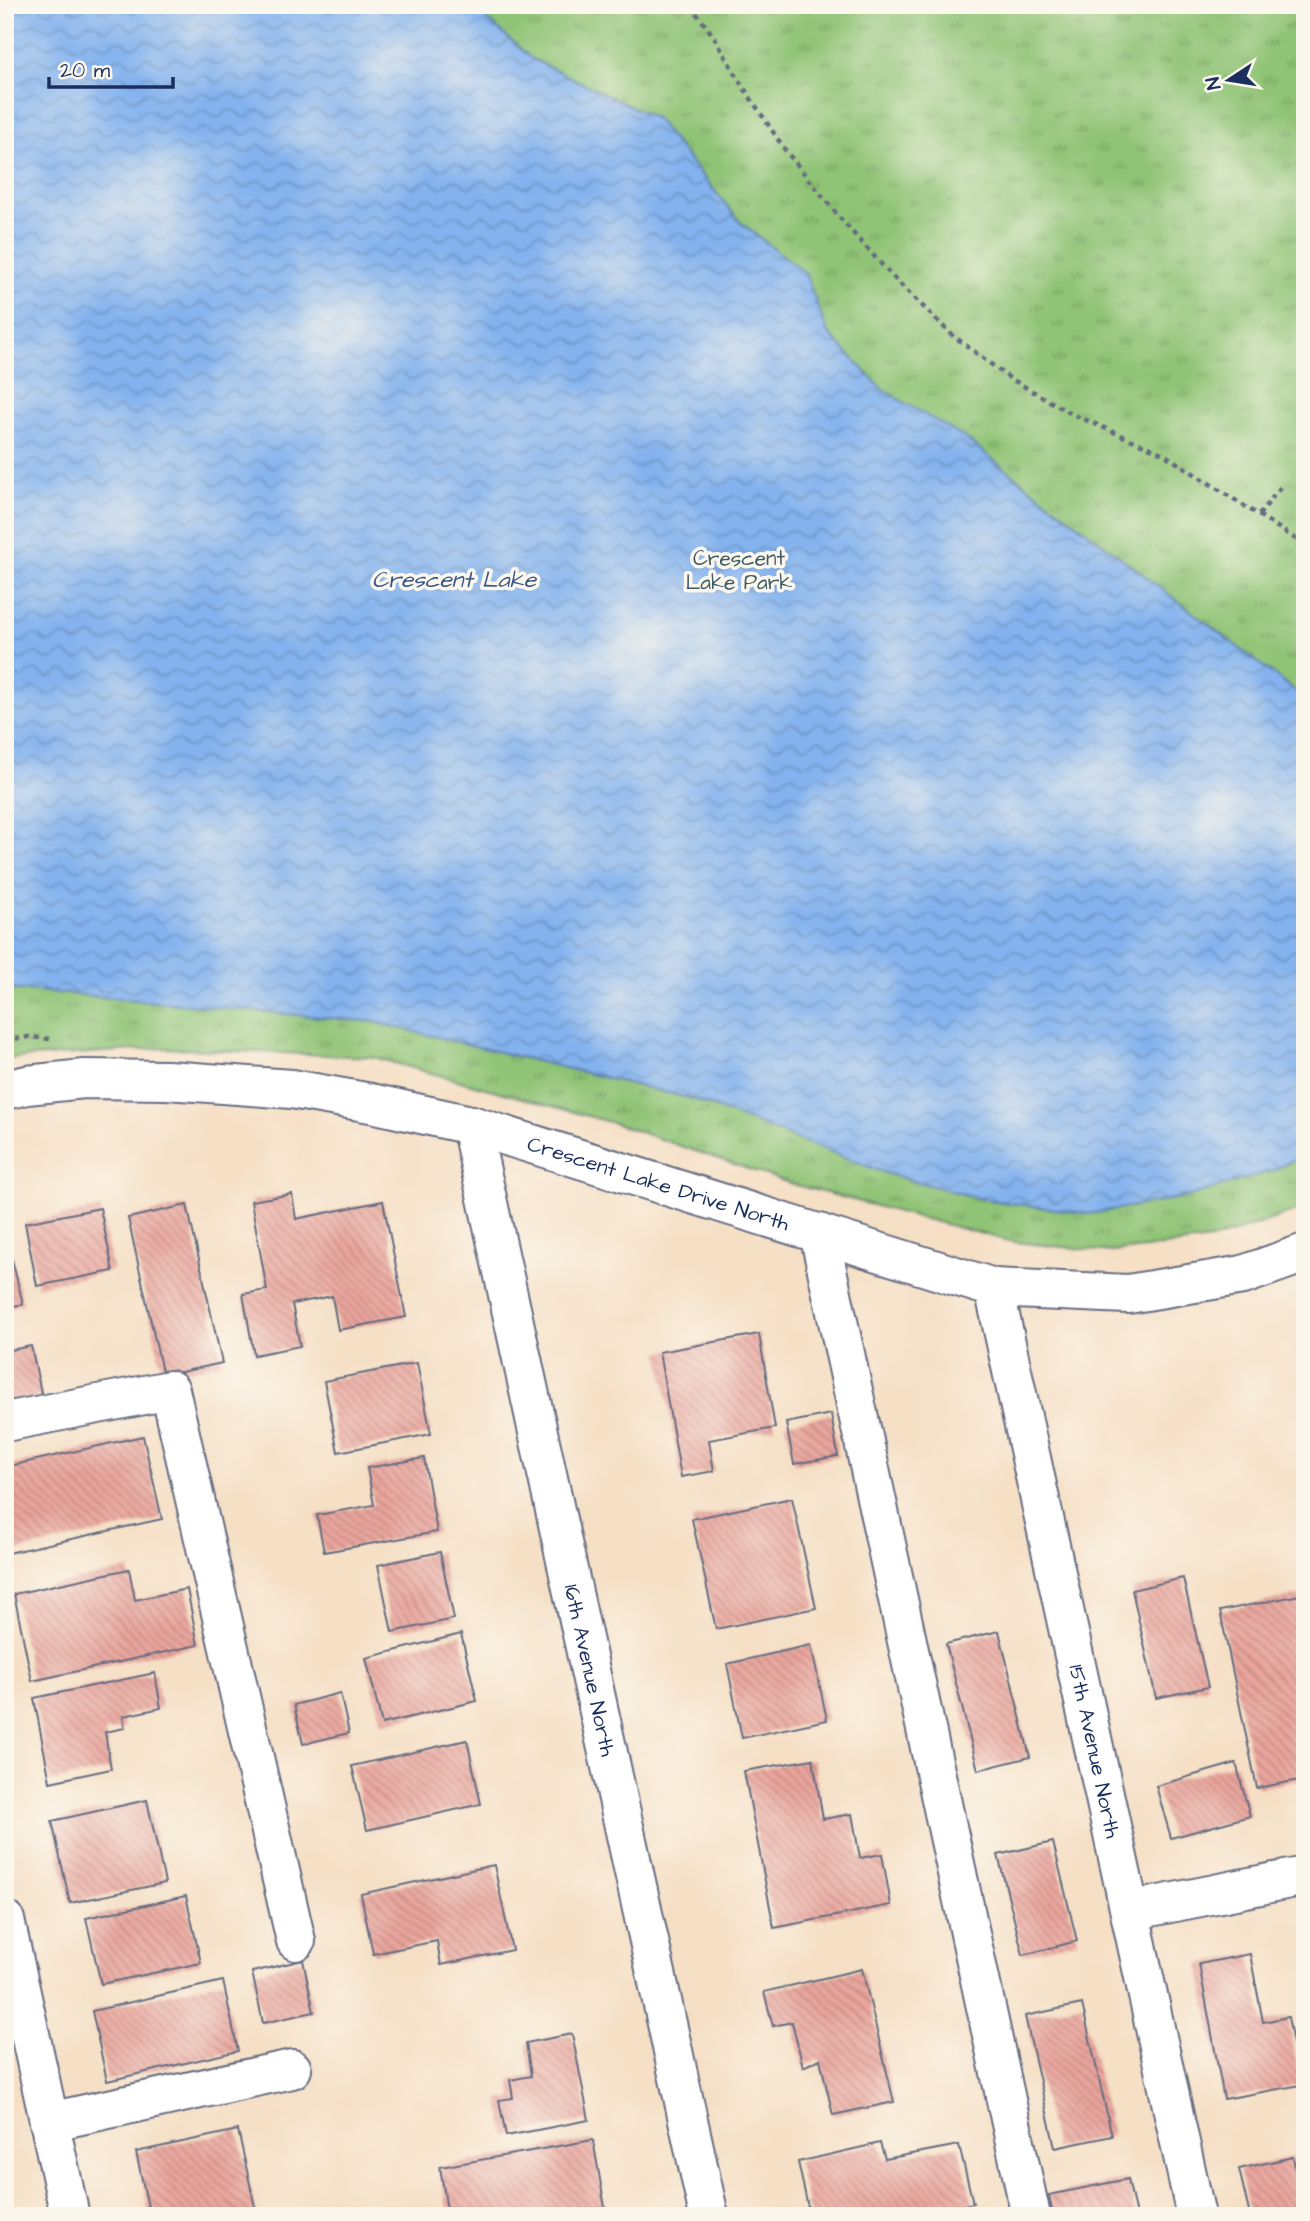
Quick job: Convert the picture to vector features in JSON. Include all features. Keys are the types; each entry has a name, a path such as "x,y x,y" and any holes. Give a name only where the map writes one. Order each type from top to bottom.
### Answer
{"street":[{"name":"Crescent Lake Drive North","path":"5,1090 83,1079 167,1080 292,1089 471,1125 994,1288 1128,1294 1243,1275 1305,1253"},
{"name":"16th Avenue North","path":"471,1125 709,2216"},
{"path":"819,1233 1031,2216"},
{"name":"15th Avenue North","path":"994,1288 1196,2216"},
{"path":"5,1422 170,1390 296,1941"},
{"path":"1130,1911 1305,1876"},
{"path":"5,1920 70,2216"},
{"path":"49,2122 292,2069"}],"path":[{"path":"690,5 715,37 738,79 785,150 845,224 893,277 951,334 1008,377 1072,414 1162,453 1305,545"},
{"path":"1259,515 1283,484"}],"green space":[{"name":"Crescent Lake","path":"5,5 1305,5 1305,1208 1211,1240 1112,1252 1013,1242 792,1184 613,1123 373,1057 163,1048 5,1059"}],"water":[{"name":"Crescent Lake","path":"5,5 471,5 532,59 655,118 741,223 805,273 828,333 883,390 965,438 1305,700 1305,1154 1274,1170 1186,1197 1089,1214 982,1199 888,1174 693,1099 375,1022 5,990"}],"building":[{"path":"292,1194 296,1219 383,1201 406,1317 338,1330 332,1296 292,1304 300,1346 254,1355 243,1294 267,1290 251,1201"},
{"path":"187,1205 222,1363 163,1376 128,1218"},
{"path":"100,1208 113,1271 37,1286 25,1223"},
{"path":"5,1231 23,1304 5,1308"},
{"path":"759,1334 775,1428 709,1440 714,1471 681,1477 659,1352"},
{"path":"31,1346 42,1397 5,1405 5,1351"},
{"path":"417,1363 431,1434 338,1452 324,1381"},
{"path":"831,1414 838,1456 794,1464 786,1423"},
{"path":"143,1436 162,1519 8,1553 5,1542 5,1467"},
{"path":"424,1458 437,1532 324,1552 317,1515 374,1505 367,1468"},
{"path":"792,1498 816,1608 716,1629 692,1519"},
{"path":"440,1552 454,1619 392,1632 378,1565"},
{"path":"129,1569 135,1600 187,1589 198,1645 32,1681 14,1594"},
{"path":"1183,1578 1208,1687 1156,1698 1132,1590"},
{"path":"1305,1594 1305,1779 1257,1788 1220,1611"},
{"path":"999,1631 1030,1757 978,1770 946,1644"},
{"path":"461,1634 477,1701 382,1724 366,1658"},
{"path":"811,1645 827,1720 742,1738 727,1664"},
{"path":"155,1673 161,1708 123,1716 125,1728 105,1732 111,1769 50,1782 34,1698"},
{"path":"340,1693 349,1733 303,1744 294,1705"},
{"path":"467,1740 481,1804 367,1830 352,1766"},
{"path":"813,1759 823,1819 852,1814 860,1858 882,1854 891,1905 774,1928 744,1771"},
{"path":"1236,1763 1250,1816 1171,1838 1156,1786"},
{"path":"147,1800 165,1883 70,1903 52,1821"},
{"path":"1053,1842 1077,1941 1023,1955 998,1855"},
{"path":"494,1865 512,1950 441,1965 437,1941 373,1954 361,1894"},
{"path":"186,1896 201,1963 101,1984 86,1918"},
{"path":"1250,1954 1263,2022 1288,2017 1301,2085 1224,2099 1199,1964"},
{"path":"303,1960 314,2012 263,2023 252,1972"},
{"path":"862,1969 894,2102 833,2115 820,2059 803,2067 792,2022 773,2026 764,1992"},
{"path":"223,1981 238,2051 107,2081 92,2011"},
{"path":"1082,2004 1112,2136 1055,2148 1025,2016"},
{"path":"572,2034 589,2120 506,2136 499,2100 513,2098 510,2080 531,2076 526,2043"},
{"path":"238,2130 257,2216 150,2216 136,2152"},
{"path":"593,2140 605,2208 561,2216 448,2216 440,2167"},
{"path":"880,2143 885,2159 959,2145 973,2203 918,2216 810,2216 798,2162"},
{"path":"1293,2157 1305,2216 1250,2216 1239,2169"},
{"path":"1128,2179 1136,2216 1053,2216 1049,2195"}],"park label":[{"name":"Crescent Lake Park","path":"739,570"}]}
